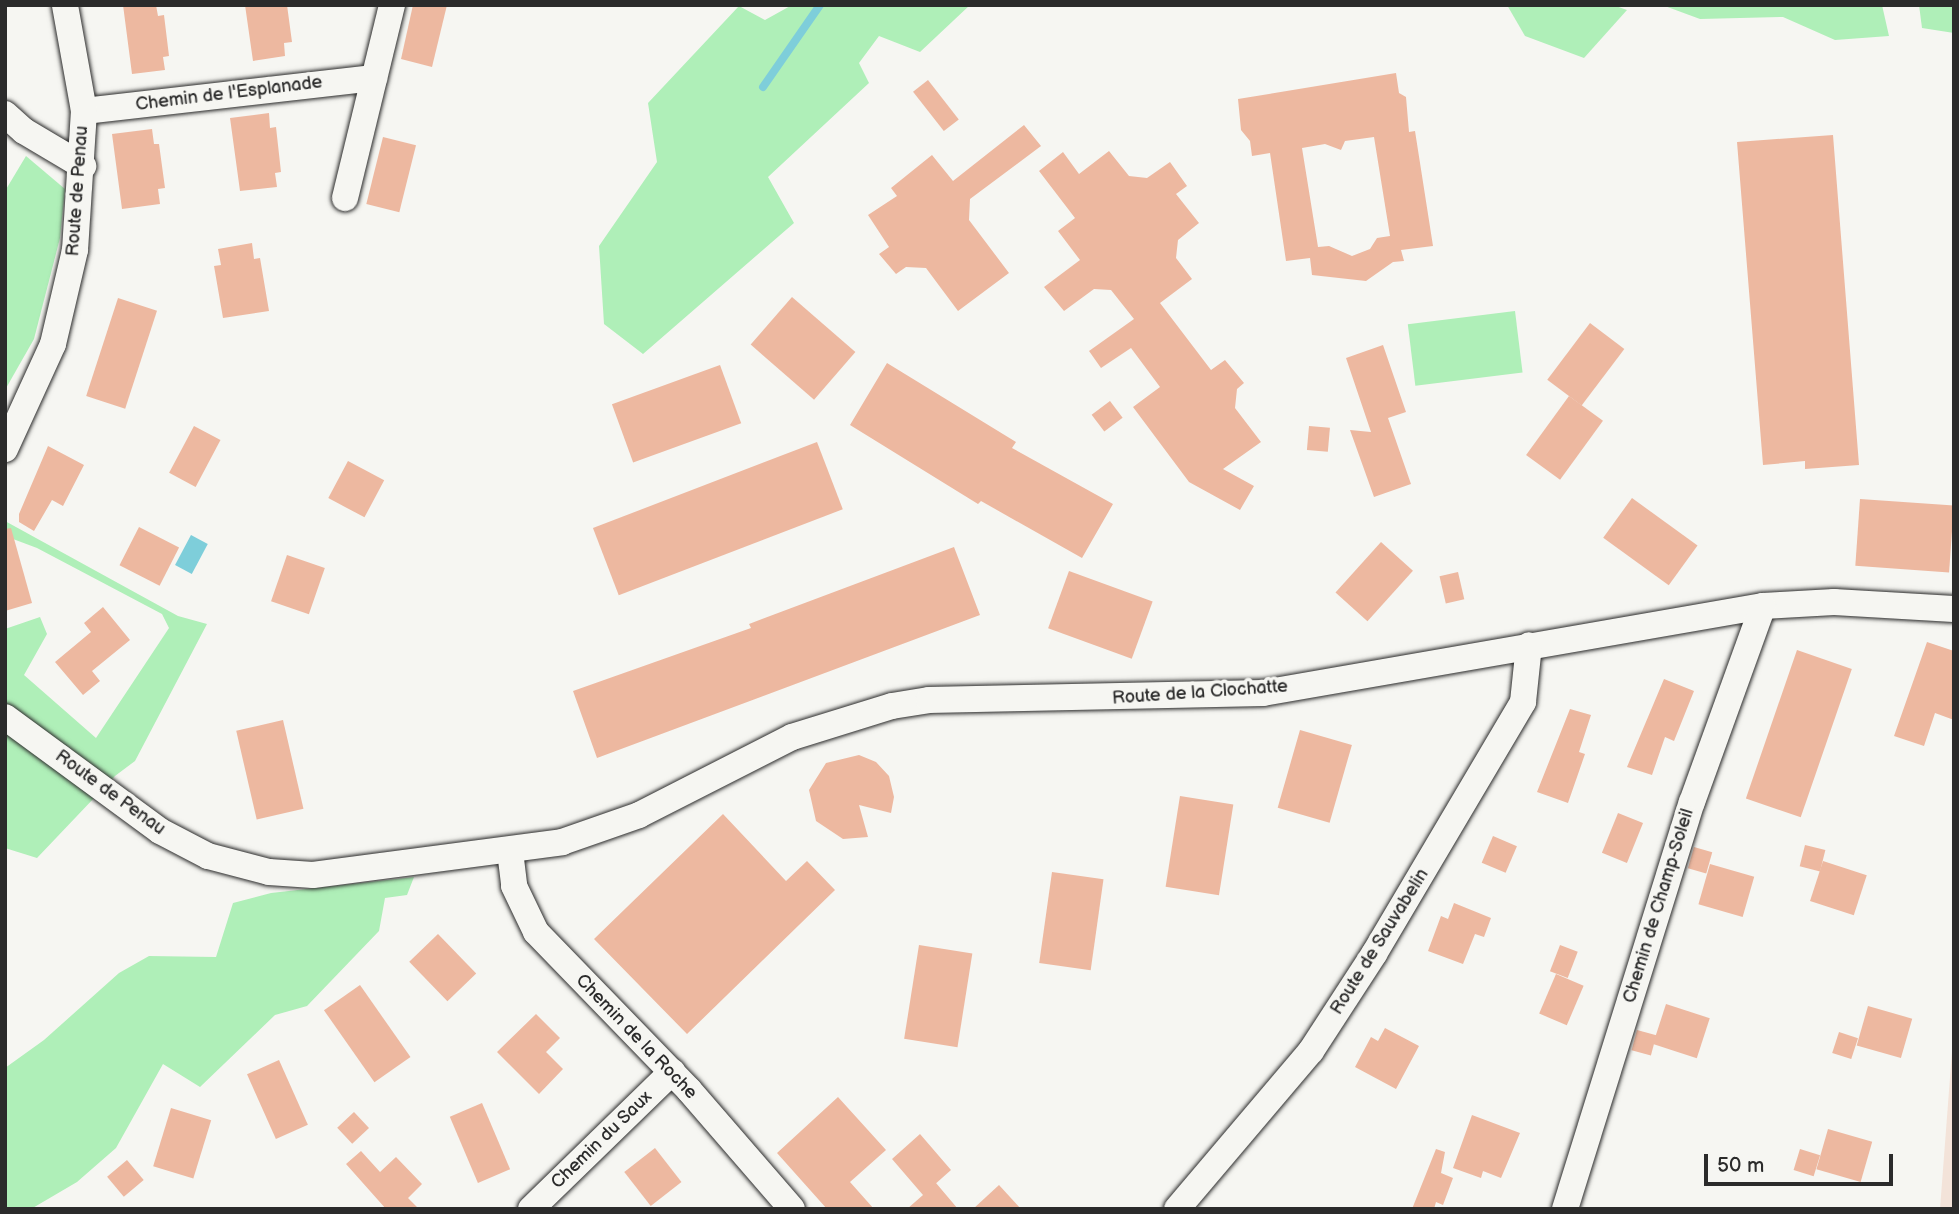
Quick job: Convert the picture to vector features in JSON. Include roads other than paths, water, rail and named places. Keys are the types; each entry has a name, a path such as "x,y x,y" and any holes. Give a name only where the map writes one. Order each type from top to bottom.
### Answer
{"street":[{"name":"Route de Penau","path":"5,449 30,400 62,311 75,250 83,166 84,111 65,5"},
{"path":"345,198 392,5"},
{"name":"Chemin de l'Esplanade","path":"84,111 374,78"},
{"path":"5,114 24,131 83,166"},
{"name":"Route de la Clochatte","path":"510,851 612,826 792,737 892,706 929,700 1263,693 1529,645 1763,607 1834,603 1954,609"},
{"name":"Chemin de Champ-Soleil","path":"1565,1209 1692,802 1763,607"},
{"name":"Route de Sauvabelin","path":"1177,1209 1311,1051 1374,954 1523,702 1529,645"},
{"name":"Route de Penau","path":"5,717 160,831 233,864 313,875 510,851"},
{"name":"Chemin de la Roche","path":"510,851 514,886 536,932 672,1072 792,1209"},
{"name":"Chemin du Saux","path":"531,1209 672,1072"}],"water":[{"path":"191,535 208,544 192,574 175,565"}],"waterway":[{"path":"763,87 820,5"}]}
